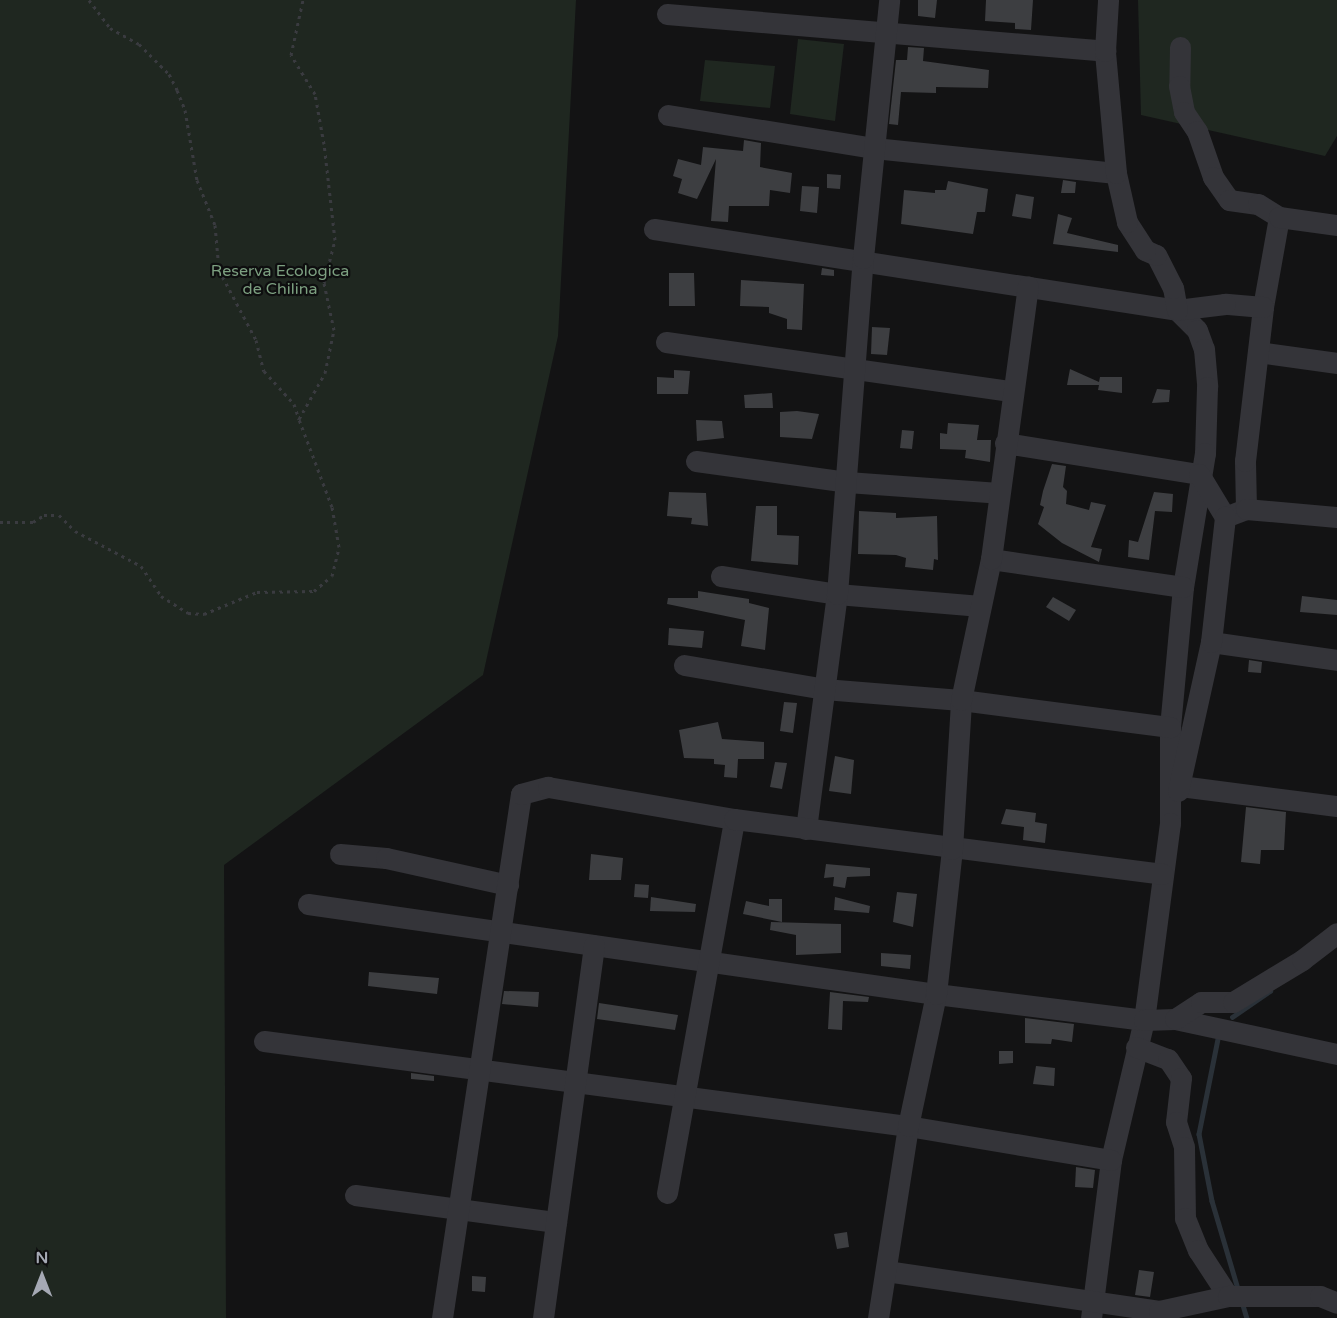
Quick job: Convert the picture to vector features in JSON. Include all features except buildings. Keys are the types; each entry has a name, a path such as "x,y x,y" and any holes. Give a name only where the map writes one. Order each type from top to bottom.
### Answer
{"street":[{"path":"806,829 837,594 863,258 889,0"},
{"path":"1107,0 1105,51 1116,173 1127,222 1145,250 1159,261 1173,288 1177,310 1197,330 1204,349 1205,453 1199,474 1183,587 1170,727 1170,823"},
{"path":"667,14 1105,51"},
{"path":"1180,47 1179,86 1184,112 1197,131 1217,184 1229,200 1258,204 1279,217 1337,225"},
{"path":"668,115 874,148 1116,173"},
{"path":"1246,509 1245,460 1263,307 1279,217"},
{"path":"654,228 863,258 1177,310 1225,304 1263,307"},
{"path":"878,1318 908,1126 936,994 952,849 961,700 992,559 1011,391 1028,286"},
{"path":"666,342 856,371 1011,391"},
{"path":"1258,352 1337,363"},
{"path":"1005,444 1199,474"},
{"path":"696,460 847,482 999,494"},
{"path":"1092,1310 1111,1160 1144,1020 1170,823 1211,642 1225,517 1199,474"},
{"path":"1225,517 1246,509 1337,517"},
{"path":"992,559 1183,587"},
{"path":"721,576 837,594 981,606"},
{"path":"1211,642 1337,660"},
{"path":"684,664 824,689 961,700 1170,727"},
{"path":"1179,786 1337,806"},
{"path":"442,1318 521,794 548,787 734,819 952,849 1162,874"},
{"path":"667,1193 734,819"},
{"path":"340,854 386,858 508,885"},
{"path":"308,904 936,994 1144,1020 1175,1019 1337,1054"},
{"path":"1175,1019 1201,1002 1233,1002 1302,960 1337,933"},
{"path":"543,1318 594,945"},
{"path":"264,1041 908,1126 1111,1160"},
{"path":"1136,1047 1168,1059 1181,1078 1176,1122 1184,1147 1185,1218 1197,1250 1231,1296"},
{"path":"355,1195 556,1222"},
{"path":"886,1271 1092,1310 1159,1311 1231,1296 1320,1296 1337,1303"}],"path":[{"path":"0,522 33,522 44,514 58,514 75,531 141,566 161,596 188,613 204,614 257,592 314,591 332,576 339,547 332,507 294,404 264,371 256,340 219,270 215,225 197,180 185,110 177,90 169,74 139,44 110,28 88,0"},
{"path":"299,419 325,373 334,330 324,282 335,240 324,144 315,94 291,55 303,0"}],"green space":[{"name":"Reserva Ecologica de Chilina","path":"0,0 576,0 558,336 483,675 224,865 226,1318 0,1318"},
{"path":"1138,0 1337,0 1337,136 1325,156 1141,115"},
{"path":"798,39 844,44 835,121 790,114"},
{"path":"705,60 775,66 770,108 700,101"}],"waterway":[{"path":"1232,1017 1270,991"},
{"path":"1219,1034 1199,1134 1212,1201 1238,1289"},
{"path":"1242,1302 1247,1318"}]}
